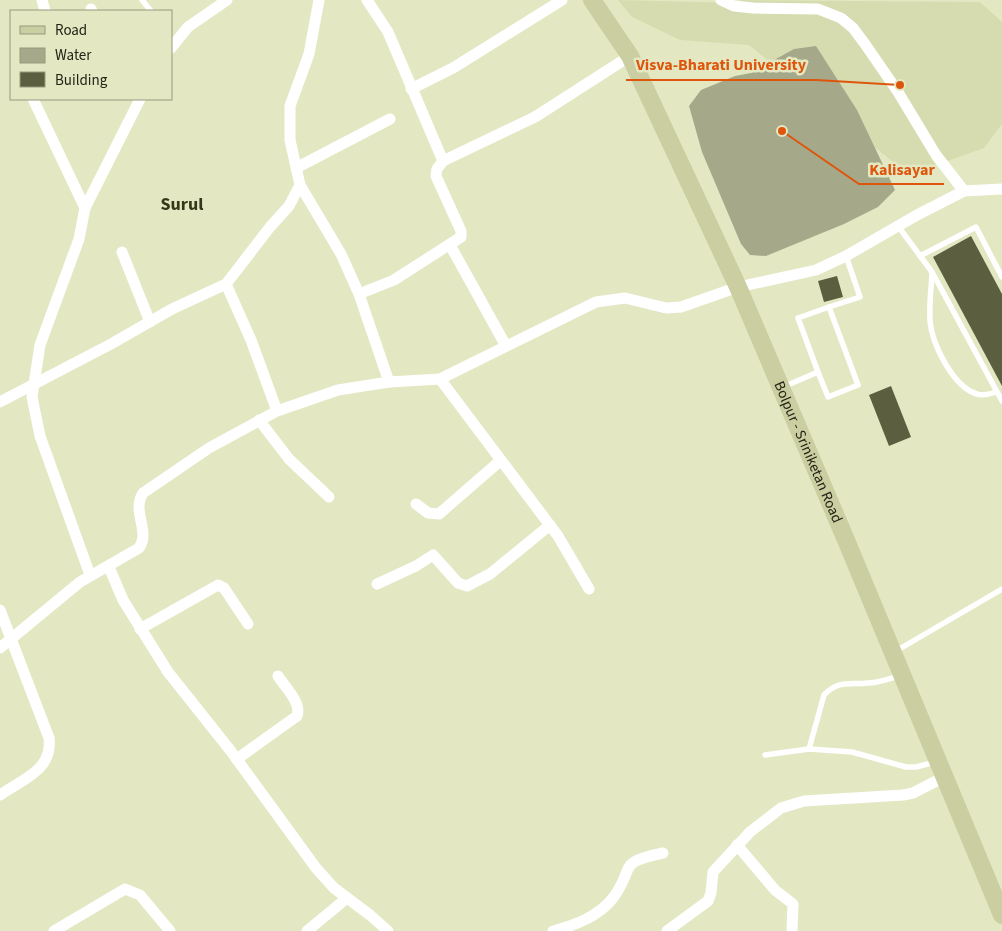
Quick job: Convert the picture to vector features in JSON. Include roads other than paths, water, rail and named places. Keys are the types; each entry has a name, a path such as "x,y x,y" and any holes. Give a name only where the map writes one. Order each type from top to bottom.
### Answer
{"main road":[{"name":"Bolpur - Sriniketan Road","path":"592,0 630,56 738,287 1002,915"}],"street":[{"path":"173,41 227,0"},
{"path":"319,0 309,54 290,106 290,140 300,185 341,254 359,294 389,382"},
{"path":"367,0 388,32 443,161"},
{"path":"411,89 453,68 562,0"},
{"path":"721,0 734,6 753,8 818,4 841,18 853,28 898,92 936,155 964,192"},
{"path":"359,294 394,280 460,238 461,233 436,176 437,169 443,161 535,117 630,56"},
{"path":"33,100 85,208"},
{"path":"90,575 38,430 33,406 33,386 40,345 79,238 85,208 139,100"},
{"path":"296,168 390,119"},
{"path":"0,402 33,386 172,309 226,284 270,227 289,206 300,185"},
{"path":"0,648 71,588 90,575 109,567 142,545 143,535 138,503 143,493 189,460 277,410 338,390 389,382 440,379 596,302 625,298 666,308 681,307 738,287 816,270 846,256 898,226 964,192 1002,189"},
{"path":"450,245 506,346"},
{"path":"122,252 150,322"},
{"path":"226,284 251,340 277,410"},
{"path":"440,379 562,542 588,589"},
{"path":"259,420 284,453 329,497"},
{"path":"416,504 428,513 438,514 500,461"},
{"path":"376,584 416,566 433,555 458,583 467,586 490,574 550,525"},
{"path":"109,567 123,600 168,672 237,759 316,868 347,898 388,931"},
{"path":"140,629 218,584 224,588 248,624"},
{"path":"0,610 10,641 49,738 50,755 39,769 0,794"},
{"path":"237,759 297,716 299,712 296,703 278,676"},
{"path":"667,931 708,901 711,893 713,872 737,846 767,817 790,804 834,798 903,795 930,785 944,777"},
{"path":"737,846 775,890 793,904 792,931"},
{"path":"553,931 586,920 613,897 629,865 639,858 663,853"},
{"path":"54,931 125,889 140,896 170,931"},
{"path":"307,931 347,898"}],"lane":[{"path":"142,0 151,10"},
{"path":"898,226 932,272 1002,401"},
{"path":"920,256 976,227 1002,277"},
{"path":"829,307 858,385 828,396 798,318 829,307 860,297 846,256"},
{"path":"932,272 930,323 938,348 950,371 963,386 975,394 982,395 996,392"},
{"path":"781,388 818,372"},
{"path":"893,653 1002,589"},
{"path":"810,749 824,695 829,690 839,684 870,683 902,675"},
{"path":"765,755 810,749 852,752 906,767 916,767 937,761"}],"water":[{"path":"816,46 857,110 895,190 878,207 844,224 766,256 750,255 741,244 702,152 689,106 701,90 735,76 751,73 794,49"}],"place":[{"name":"Visva-Bharati University","path":"900,85"},
{"name":"Kalisayar","path":"782,131"}],"district":[{"name":"Surul","path":"182,204"}]}
